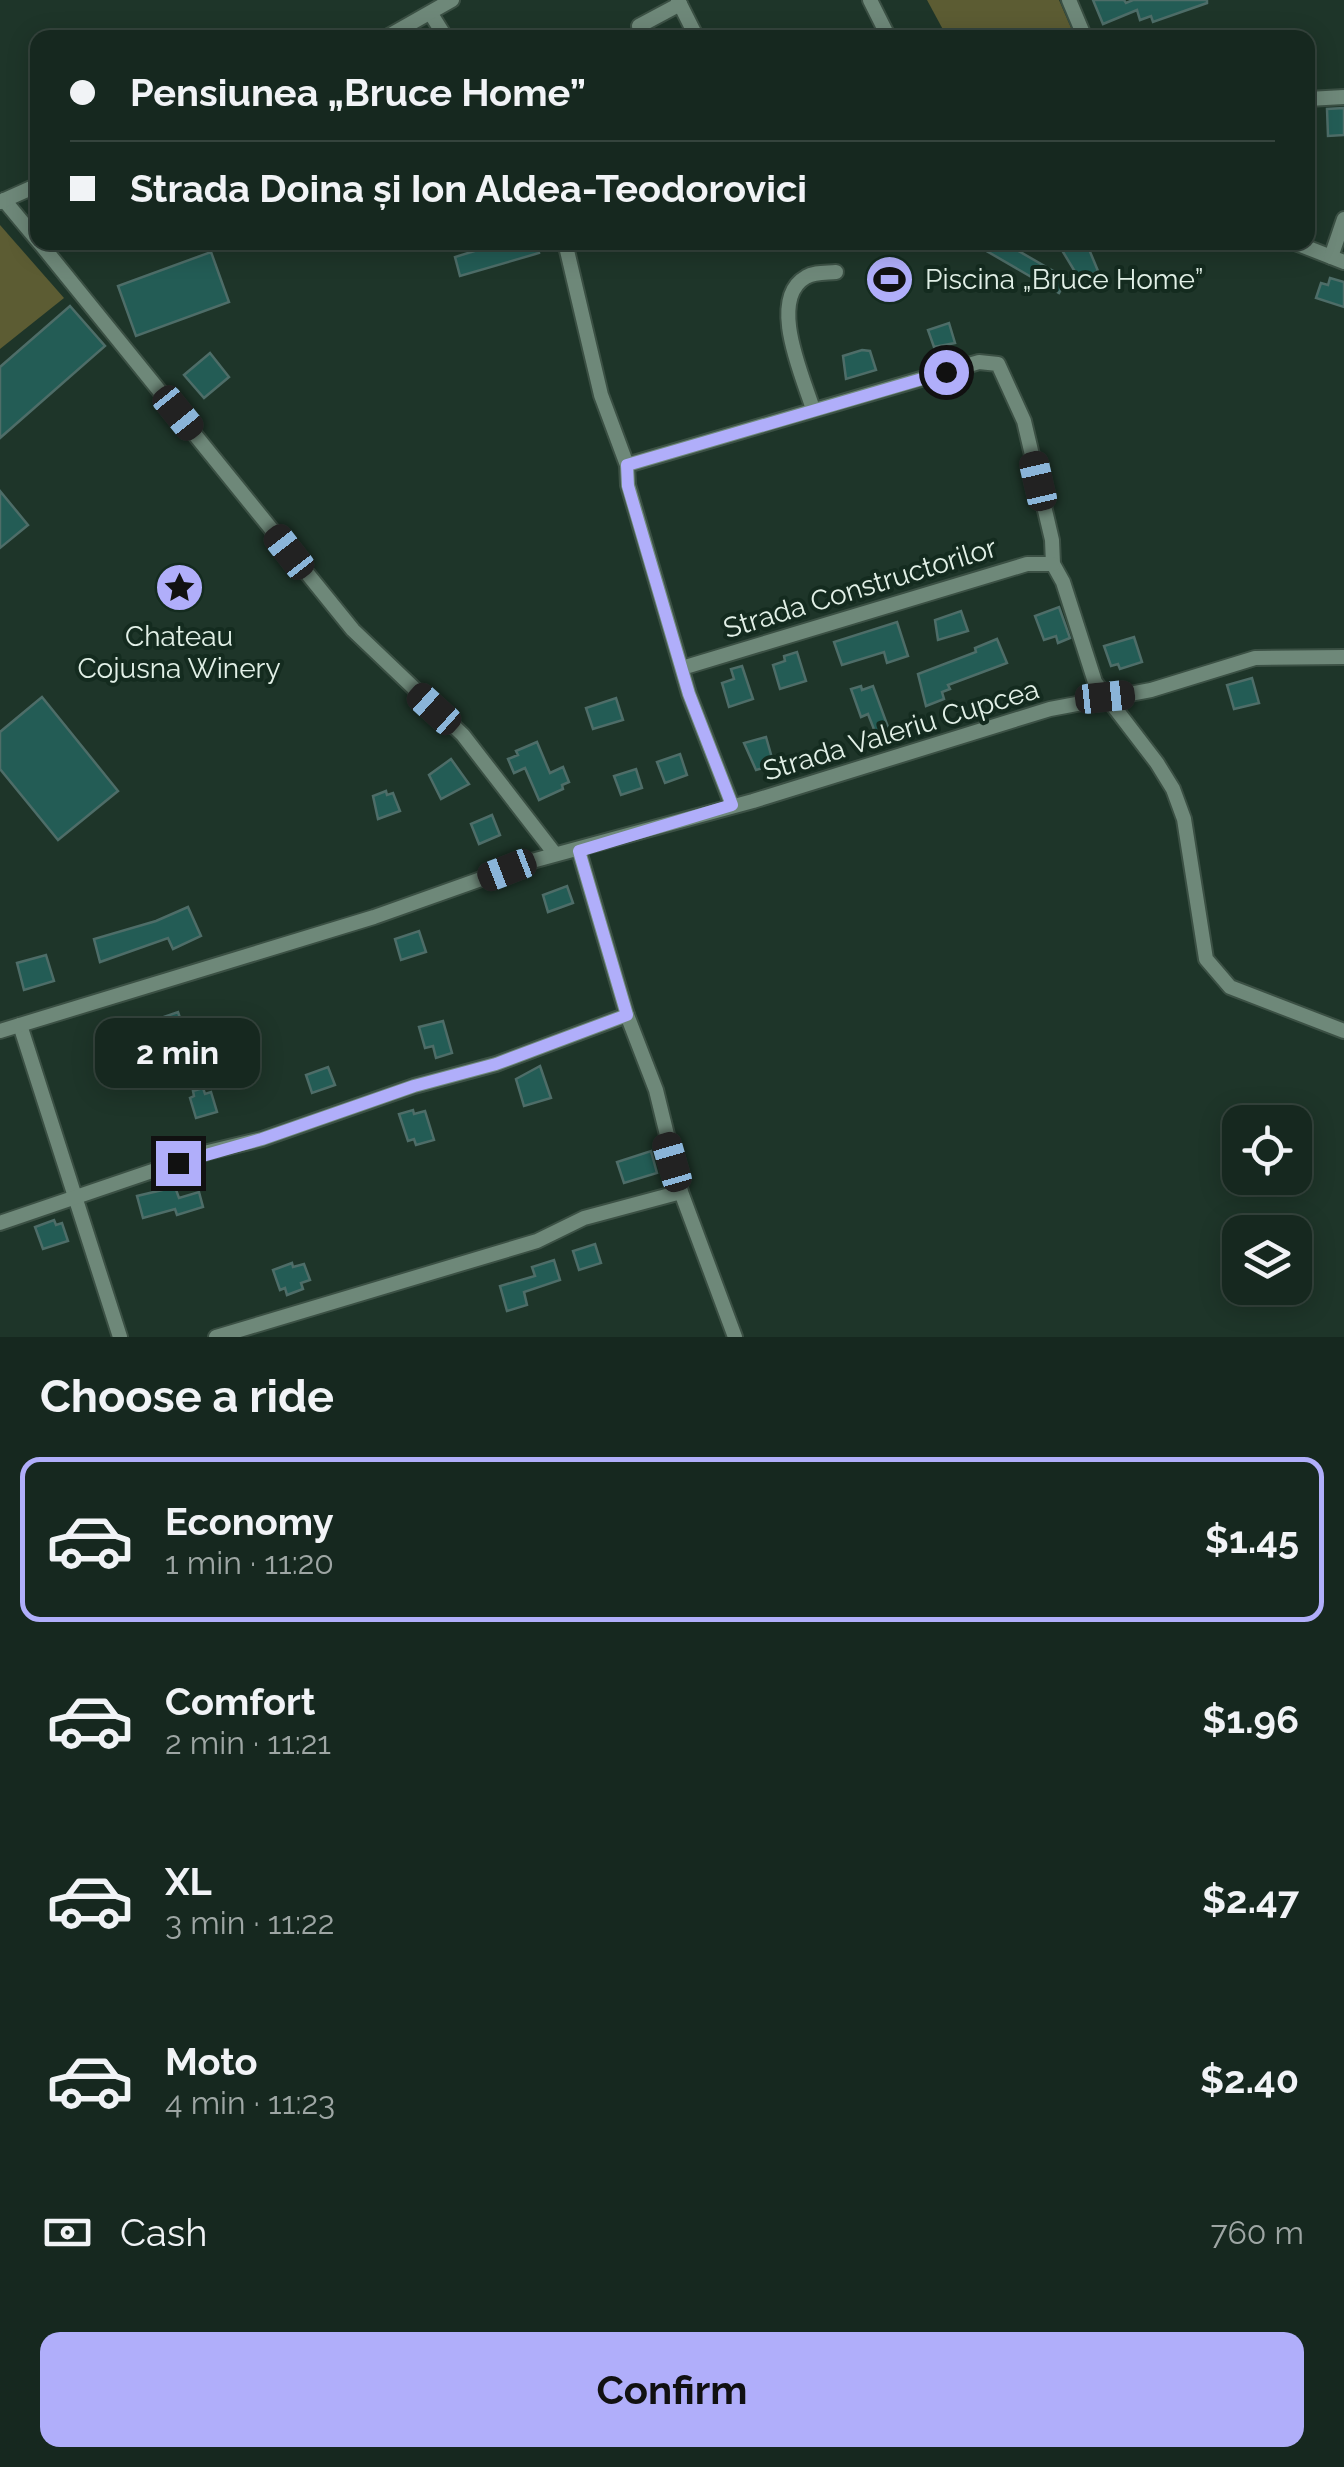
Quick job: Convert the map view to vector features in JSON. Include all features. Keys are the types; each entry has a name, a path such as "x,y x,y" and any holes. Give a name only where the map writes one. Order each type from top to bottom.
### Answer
{"street":[{"path":"400,30 452,0"},
{"path":"870,0 885,30"},
{"path":"1069,0 1082,30"},
{"path":"639,26 679,2 693,30"},
{"path":"431,14 441,30"},
{"path":"1315,99 1344,97"},
{"path":"30,189 2,201 30,233"},
{"path":"1313,250 1338,260 1344,219"},
{"path":"44,250 352,630 462,735 555,854"},
{"path":"567,250 601,395 627,465 628,486 682,668 732,805"},
{"path":"813,410 792,340 788,302 798,283 809,274 836,272"},
{"path":"627,465 979,362 998,364 1024,421 1052,540 1052,564 1063,582 1095,682 1134,730 1173,789 1196,876 1206,960 1230,987 1344,1031"},
{"name":"Strada Constructorilor","path":"682,668 1028,564 1052,564"},
{"name":"Strada Valeriu Cupcea","path":"0,1032 230,963 555,854 579,851 1050,709 1151,690 1255,658 1344,657"},
{"path":"579,851 627,1015 656,1090 680,1192 734,1337"},
{"path":"0,1223 208,1152 262,1139 414,1086 496,1064 627,1015"},
{"path":"20,1024 120,1337"},
{"path":"216,1337 537,1241 584,1218 680,1192"}],"shaded area":[{"path":"927,0 1059,0 1072,30 943,30"},
{"path":"0,225 64,298 0,349"}],"building":[{"path":"1093,0 1207,3 1153,22 1151,16 1140,20 1137,10 1103,24"},
{"path":"1344,108 1344,135 1328,136 1327,109"},
{"path":"478,250 539,253 460,276 455,257"},
{"path":"985,250 1017,250 1067,279 1059,293"},
{"path":"1062,250 1089,250 1098,271 1080,280"},
{"path":"211,252 229,302 136,336 118,286"},
{"path":"1330,278 1344,282 1344,307 1316,298 1321,283 1328,285"},
{"path":"70,306 105,346 0,438 0,367"},
{"path":"949,323 955,343 934,347 928,330"},
{"path":"870,351 876,370 846,379 843,356"},
{"path":"210,353 229,377 204,398 184,375"},
{"path":"0,491 28,525 0,548"},
{"path":"1059,607 1070,638 1058,643 1056,636 1044,640 1035,616"},
{"path":"961,611 968,631 938,640 935,620"},
{"path":"897,622 908,656 887,663 884,652 842,665 834,642"},
{"path":"1134,637 1142,662 1120,669 1118,664 1111,666 1104,646"},
{"path":"997,639 1007,663 948,685 950,689 942,692 944,699 926,706 918,674 976,652 975,648"},
{"path":"797,652 806,681 780,689 773,665"},
{"path":"742,666 753,699 729,707 722,683 734,679 731,669"},
{"path":"1252,678 1259,703 1234,709 1227,685"},
{"path":"861,686 862,690 873,686 888,727 875,732 868,714 861,717 851,689"},
{"path":"42,697 118,791 58,840 0,769 0,732"},
{"path":"616,698 623,720 593,729 586,708"},
{"path":"766,737 774,765 756,770 744,743"},
{"path":"537,742 550,773 563,767 569,782 539,800 525,768 514,773 508,759"},
{"path":"680,754 687,775 665,783 657,762"},
{"path":"451,759 469,784 441,799 429,775"},
{"path":"636,769 642,788 621,795 614,776"},
{"path":"386,791 387,795 393,793 400,811 378,819 373,796"},
{"path":"492,815 500,835 479,844 471,824"},
{"path":"567,886 573,903 548,912 543,895"},
{"path":"188,907 201,936 173,949 168,938 100,962 94,939"},
{"path":"419,931 426,952 401,960 395,939"},
{"path":"46,955 54,981 24,990 17,963"},
{"path":"178,1012 184,1030 161,1038 155,1020"},
{"path":"443,1021 452,1053 436,1058 433,1046 425,1048 419,1027"},
{"path":"540,1066 551,1098 524,1106 516,1079"},
{"path":"328,1067 335,1085 312,1093 306,1075"},
{"path":"203,1088 205,1094 211,1092 217,1112 196,1118 190,1098 193,1091"},
{"path":"413,1110 414,1114 425,1111 434,1140 416,1145 414,1139 408,1141 399,1114"},
{"path":"651,1151 657,1173 624,1183 617,1162"},
{"path":"175,1187 179,1198 199,1192 203,1207 177,1215 175,1209 143,1218 137,1196"},
{"path":"54,1220 56,1225 62,1223 68,1241 43,1249 35,1227"},
{"path":"595,1244 601,1263 579,1270 573,1251"},
{"path":"554,1260 560,1280 524,1292 527,1305 507,1311 500,1286 535,1276 532,1267"},
{"path":"292,1263 293,1267 304,1264 310,1280 301,1283 303,1289 287,1295 285,1288 280,1290 273,1270"}],"place":[{"name":"Piscina „Bruce Home”","path":"890,279"},
{"name":"Chateau Cojusna Winery","path":"179,588"}],"route":[{"path":"178,1163 262,1139 365,1101 496,1064 627,1015 579,851 732,805 689,694 628,486 627,465 946,372"}]}
